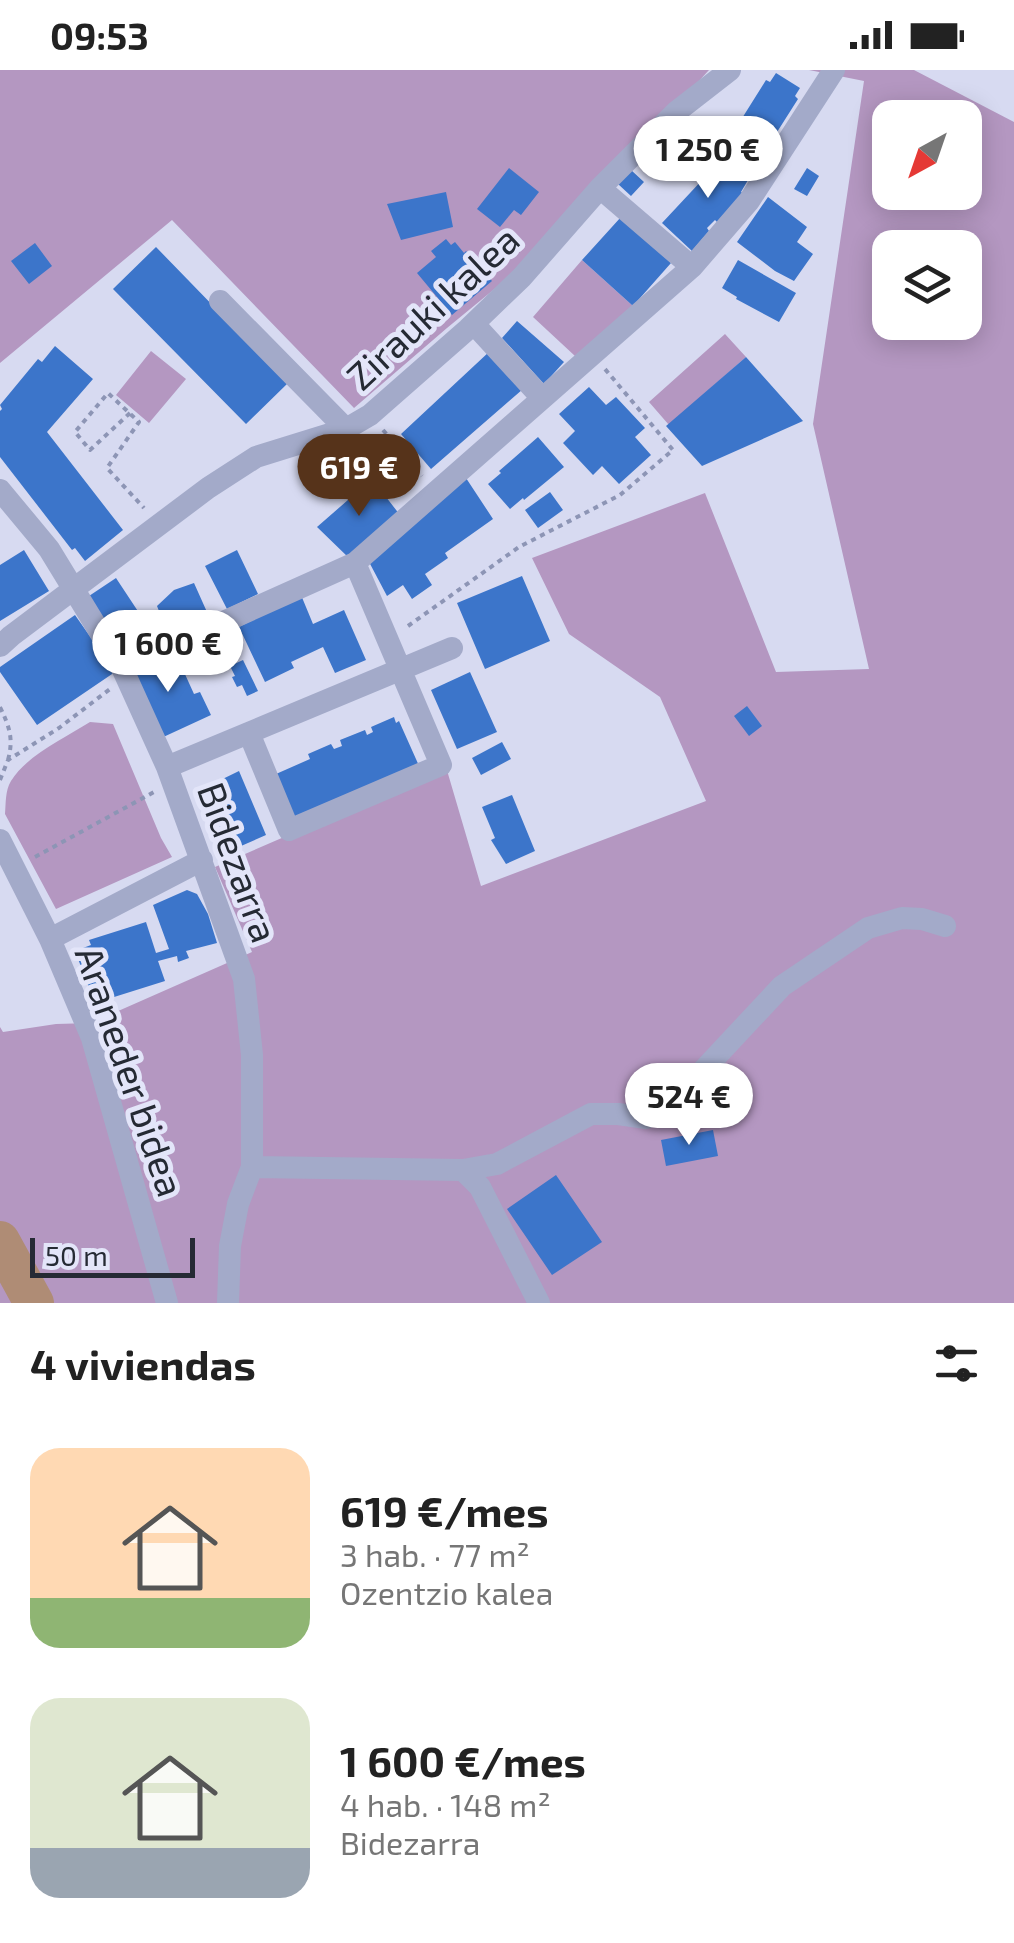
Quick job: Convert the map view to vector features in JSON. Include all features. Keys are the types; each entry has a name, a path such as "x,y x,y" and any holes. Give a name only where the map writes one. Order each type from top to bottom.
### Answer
{"street":[{"name":"Zirauki kalea","path":"0,646 208,488 256,457 346,429 370,415 522,277 600,188 676,112 730,70"},
{"path":"123,670 132,662 355,562 692,267 749,201 834,70"},
{"path":"600,188 692,267"},
{"path":"220,301 346,429"},
{"path":"474,324 542,398"},
{"name":"Bidezarra","path":"0,490 49,548 123,670 170,774 244,979 252,1055 252,1166 238,1204 230,1246 228,1303"},
{"path":"249,733 289,830 441,765 355,562"},
{"path":"170,774 249,733 452,648"},
{"name":"Araneder bidea","path":"0,840 14,859 92,1038 168,1303"},
{"path":"50,939 202,860"},
{"path":"252,1166 463,1170 497,1164 591,1114 646,1118 668,1108 782,986 868,928 902,918 944,926"},
{"path":"463,1170 480,1187 539,1303"}],"path":[{"path":"388,641 520,547 620,495 674,450 592,354"},
{"path":"130,413 90,450 75,432 108,393 140,422 107,468 147,510"},
{"path":"384,432 436,492"},
{"path":"8,760 108,691 123,670"},
{"path":"0,706 12,744 0,780"},
{"path":"14,859 170,774"}],"shaded area":[{"path":"0,70 709,70 553,241 354,408 172,220 0,363"},
{"path":"809,70 914,70 972,100 872,100 872,210 982,210 982,105 1014,122 1014,1303 0,1303 0,1027 3,1032 91,1023 252,952 215,867 446,767 481,886 706,801 660,697 569,634 532,558 705,493 776,672 869,669 813,424 864,81"},
{"path":"582,260 633,306 575,356 533,317"},
{"path":"725,334 746,357 669,425 649,402"},
{"path":"151,351 186,379 149,423 116,395"},
{"path":"90,722 113,724 172,857 56,909 5,814 7,793 11,781 27,763"}],"building":[{"path":"776,73 800,88 795,96 798,99 760,159 729,139 766,80 770,82"},
{"path":"721,151 750,168 745,178 748,180 743,193 707,228 709,231 692,251 662,223 704,178"},
{"path":"509,168 539,192 521,215 514,210 500,227 477,209"},
{"path":"807,168 819,176 807,196 794,189"},
{"path":"631,170 644,182 631,196 618,184"},
{"path":"446,192 453,227 401,240 387,204"},
{"path":"768,197 807,227 797,242 813,254 794,281 737,242"},
{"path":"621,217 671,263 633,306 582,260"},
{"path":"446,239 466,251 492,281 452,315 417,273 436,257 431,251"},
{"path":"35,243 52,266 29,284 11,261"},
{"path":"156,247 288,383 246,424 113,289"},
{"path":"738,260 796,293 779,322 722,288"},
{"path":"517,321 564,362 544,384 502,338"},
{"path":"55,346 93,379 47,432 123,530 85,561 75,548 72,550 0,457 0,405 38,359 42,362"},
{"path":"490,351 523,389 431,469 401,434"},
{"path":"746,357 803,421 702,466 666,426"},
{"path":"589,387 606,405 616,397 645,428 635,437 651,455 619,484 602,466 593,475 563,443 575,431 559,414"},
{"path":"538,437 564,467 510,509 488,484"},
{"path":"466,478 493,519 445,553 448,558 425,574 432,585 412,599 403,585 387,596 368,560"},
{"path":"372,479 400,515 349,558 317,527"},
{"path":"550,492 563,510 538,528 525,510"},
{"path":"24,550 49,591 0,621 0,565"},
{"path":"237,550 258,594 227,609 205,566"},
{"path":"522,576 550,641 485,669 457,603"},
{"path":"116,578 153,634 122,654 86,598"},
{"path":"194,583 211,621 170,639 157,606 174,590"},
{"path":"301,595 313,624 344,610 366,660 335,673 323,647 291,662 294,668 265,682 239,627"},
{"path":"75,615 115,672 37,725 0,667"},
{"path":"174,650 194,694 200,692 211,715 159,739 129,671"},
{"path":"243,660 258,691 247,696 242,685 237,687 230,666"},
{"path":"470,672 497,732 457,749 431,690"},
{"path":"747,706 762,726 749,736 734,716"},
{"path":"394,717 420,768 297,823 276,774 310,759 308,754 331,744 334,749 342,746 340,740 365,730 367,735 373,732 371,727"},
{"path":"502,742 511,759 481,775 472,758"},
{"path":"239,771 266,835 225,853 198,791"},
{"path":"512,795 535,851 506,864 491,840 495,838 482,807"},
{"path":"187,890 197,894 217,943 186,951 189,958 178,962 177,956 158,961 165,981 95,1003 75,951 91,945 89,940 146,922 156,953 169,949 153,905"},
{"path":"713,1130 718,1156 666,1166 661,1140"},
{"path":"556,1175 602,1242 552,1275 507,1209"}],"waterway":[{"path":"0,1241 34,1303"}]}
